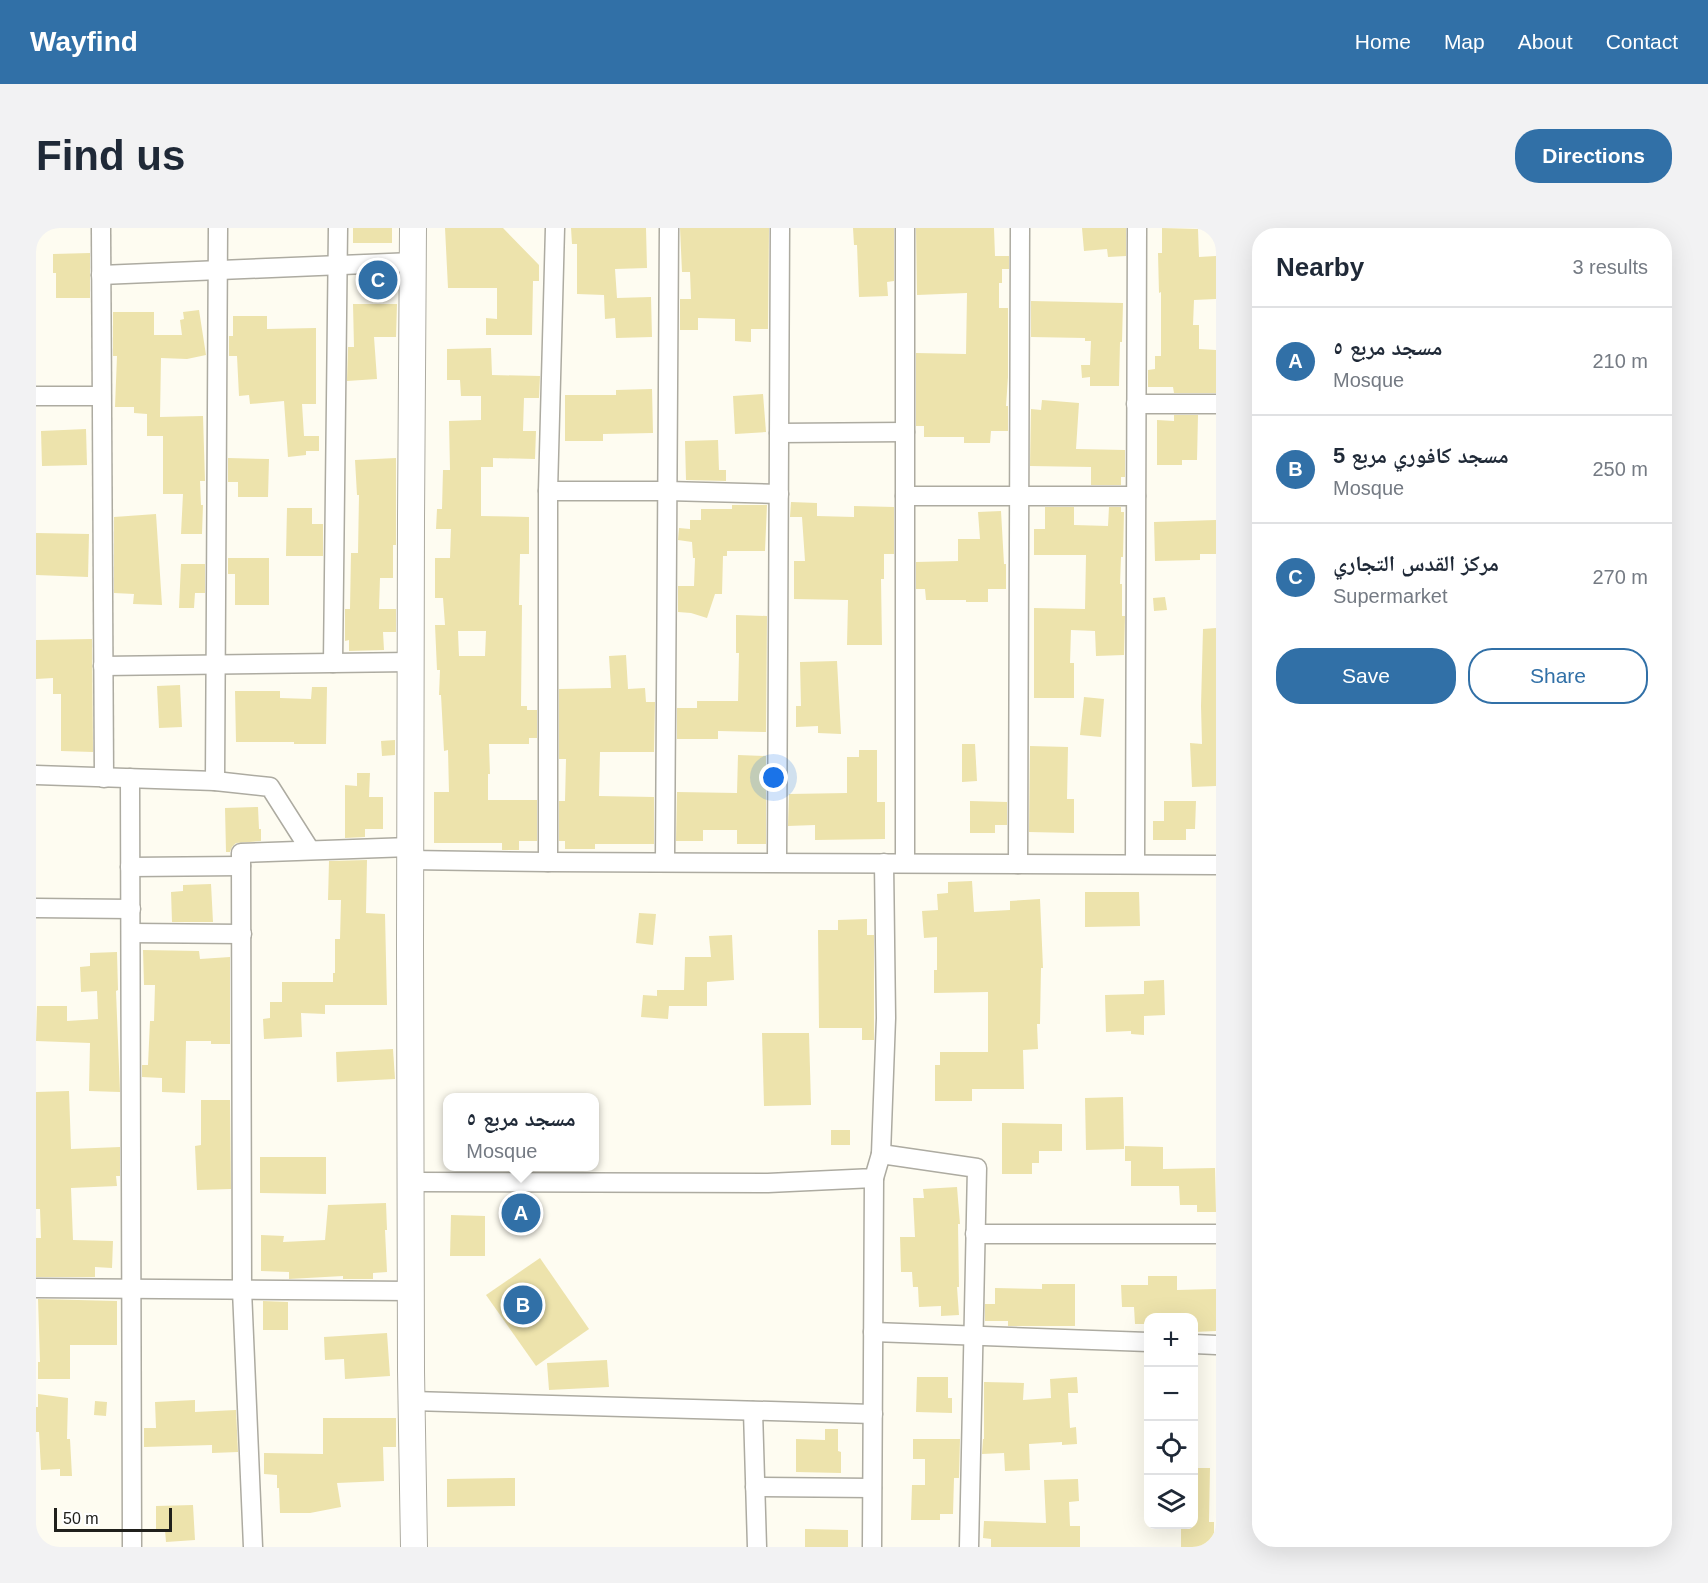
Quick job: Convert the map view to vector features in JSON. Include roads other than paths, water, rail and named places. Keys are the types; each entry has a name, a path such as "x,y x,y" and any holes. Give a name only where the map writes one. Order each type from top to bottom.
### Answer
{"street":[{"path":"100,228 104,778"},
{"path":"215,781 218,228"},
{"path":"333,663 338,228"},
{"path":"413,228 410,853 414,1547"},
{"path":"548,862 548,491 555,228"},
{"path":"664,861 669,228"},
{"path":"777,862 780,228"},
{"path":"905,228 905,863"},
{"path":"1018,864 1020,228"},
{"path":"1135,864 1137,228"},
{"path":"101,274 413,262"},
{"path":"36,396 101,396"},
{"path":"1136,404 1216,404"},
{"path":"779,433 905,432"},
{"path":"548,491 779,494"},
{"path":"905,496 1136,496"},
{"path":"103,666 411,662"},
{"path":"36,775 215,781 270,787 310,850"},
{"path":"129,778 132,1547"},
{"path":"254,1547 242,1290 241,853 310,850 410,853 548,862 1216,865"},
{"path":"872,1547 874,1178 882,1154 886,1018 884,863"},
{"path":"130,867 241,866"},
{"path":"36,908 131,909"},
{"path":"131,933 242,934"},
{"path":"882,1154 977,1168 969,1547"},
{"path":"412,1182 768,1183 874,1178"},
{"path":"975,1234 1216,1234"},
{"path":"36,1288 411,1291"},
{"path":"873,1332 1144,1342"},
{"path":"1198,1344 1216,1345"},
{"path":"412,1401 873,1414"},
{"path":"753,1411 757,1547"},
{"path":"755,1487 872,1488"}],"place":[{"name":"مركز القدس التجاري","path":"378,280"},
{"name":"مسجد مربع ٥","path":"521,1213"},
{"name":"مسجد كافوري مربع 5","path":"523,1305"}]}
